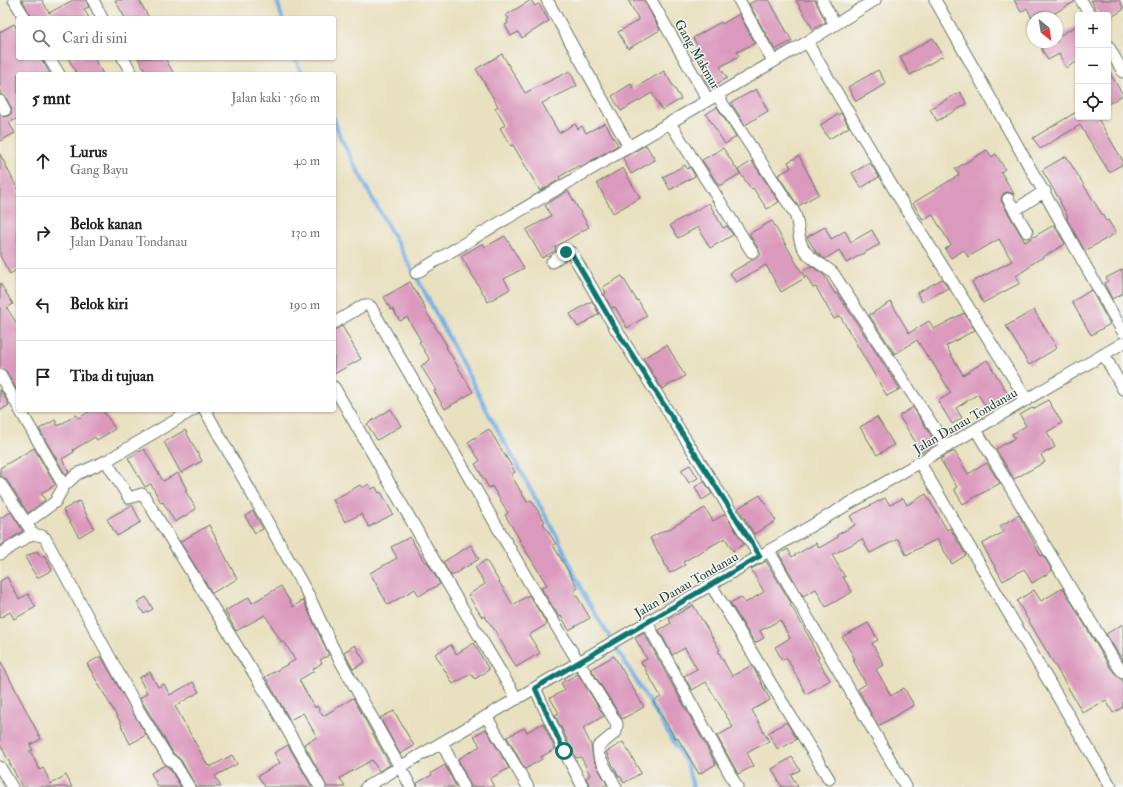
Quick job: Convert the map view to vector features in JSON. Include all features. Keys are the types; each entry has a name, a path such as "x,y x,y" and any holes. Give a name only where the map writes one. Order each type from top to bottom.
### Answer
{"street":[{"path":"14,0 24,16"},
{"path":"93,0 101,16"},
{"path":"547,0 629,147"},
{"name":"Gang Makmur","path":"651,0 712,98 794,212 798,220 802,245 813,259 825,265 833,273 947,447"},
{"path":"739,0 773,61"},
{"path":"822,0 835,25"},
{"path":"416,273 807,42 875,0"},
{"path":"935,0 1123,332"},
{"path":"1082,0 1088,12"},
{"path":"807,42 894,191 1026,400"},
{"path":"1109,48 1123,72"},
{"path":"50,60 57,72"},
{"path":"125,60 131,72"},
{"path":"670,123 752,252"},
{"path":"1015,210 1044,191"},
{"path":"1008,199 1027,232"},
{"path":"552,262 566,252 572,254 614,326 764,554 906,787"},
{"path":"336,322 364,305 371,307 525,575 617,724 616,732 598,747 599,756 616,787"},
{"name":"Jalan Danau Tondanau","path":"366,787 1123,343"},
{"path":"1104,355 1123,389"},
{"path":"0,375 16,403"},
{"path":"336,390 448,584 517,699"},
{"path":"21,412 64,486"},
{"path":"26,523 55,502 64,486 77,474 106,461 190,412"},
{"path":"206,412 309,596 332,646 411,787"},
{"path":"976,430 1115,662 1123,672"},
{"path":"106,461 129,498 142,494 144,496 271,701 320,787"},
{"path":"920,463 1111,787"},
{"path":"0,483 32,534"},
{"path":"0,554 32,534 45,538 138,709 168,758 175,764 189,787"},
{"path":"711,585 829,779"},
{"path":"647,623 737,787"},
{"path":"535,688 564,751 583,787"},
{"path":"486,716 528,787"},
{"path":"442,743 464,787"},
{"path":"0,767 12,787"}],"building":[{"path":"22,0 42,0 49,13 73,0 86,0 89,7 84,9 88,16 31,16"},
{"path":"115,0 139,0 148,16 124,16"},
{"path":"531,0 535,6 539,4 549,21 522,38 518,32 511,36 505,25 508,23 507,20 509,19 506,15"},
{"path":"628,0 644,0 660,30 628,49 618,32 639,20"},
{"path":"756,0 769,0 792,41 775,50 749,4"},
{"path":"796,0 815,0 826,22 813,29"},
{"path":"1014,0 1074,0 1074,2 1056,12 1029,12 1027,8 1021,12"},
{"path":"1091,0 1119,0 1123,7 1123,10 1111,17 1111,12 1097,12"},
{"path":"739,14 755,43 737,52 739,56 720,67 727,78 710,88 702,75 710,70 693,38 721,22 722,24"},
{"path":"14,24 16,28 16,60 42,60 49,72 16,72 16,119 9,123 15,133 0,141 0,115 4,117 8,116 11,114 12,110 6,97 0,94 0,32"},
{"path":"1075,27 1075,63 1066,68 1059,54 1048,60 1042,50 1042,48 1063,48 1063,34"},
{"path":"933,38 943,56 910,75 900,57"},
{"path":"502,54 525,93 570,71 577,86 542,103 559,133 575,124 578,129 582,126 586,133 605,123 618,145 581,167 580,165 559,177 560,179 540,191 513,145 511,146 500,128 505,125 495,108 498,106 476,69"},
{"path":"69,60 95,60 102,72 76,72"},
{"path":"139,60 166,60 173,72 146,72"},
{"path":"878,70 886,84 856,101 848,87"},
{"path":"664,71 681,99 662,110 652,93 621,111 612,96 631,84 633,89"},
{"path":"1111,75 1123,95 1111,102"},
{"path":"756,89 768,111 745,125 731,103"},
{"path":"960,92 967,104 937,121 930,109"},
{"path":"717,107 736,137 725,144 706,114"},
{"path":"841,113 849,127 829,139 820,125"},
{"path":"1075,113 1075,120 1099,120 1123,161 1123,164 1109,172 1080,125 1040,149 1033,138"},
{"path":"646,145 655,160 631,174 623,158"},
{"path":"723,148 740,174 719,186 702,160"},
{"path":"987,150 992,157 996,154 1005,169 1001,172 1014,194 1008,192 1004,193 1001,201 1025,242 1054,225 1065,244 1030,265 1031,266 1016,276 1020,283 983,303 972,282 1012,261 999,239 968,257 964,250 951,258 945,249 951,245 932,214 923,220 913,203 959,175 955,169"},
{"path":"0,154 16,186 16,270 10,274 0,256"},
{"path":"799,156 819,194 798,206 778,175 791,168 788,162"},
{"path":"1066,156 1106,221 1108,220 1116,233 1085,251 1066,218 1068,217 1061,202 1042,170"},
{"path":"752,161 779,202 767,209 753,188 751,189 738,170"},
{"path":"870,163 879,177 861,188 852,173"},
{"path":"685,165 687,169 690,167 695,176 670,190 663,177"},
{"path":"623,168 640,198 613,213 597,183"},
{"path":"568,191 589,227 555,247 556,250 542,258 526,230 551,216 545,205"},
{"path":"709,203 723,228 727,226 733,235 710,248 698,227 678,238 670,225"},
{"path":"772,221 805,278 781,292 766,265 736,282 730,273 761,255 749,234"},
{"path":"825,227 831,239 845,231 851,242 872,230 880,244 846,263 839,250 825,259 816,252 807,237"},
{"path":"505,236 524,268 504,279 510,289 488,302 461,256 483,243 485,247"},
{"path":"811,266 824,275 835,294 837,293 900,389 887,396 840,316 834,319 816,287 813,288 803,271"},
{"path":"1123,269 1123,293 1112,299 1104,283 1108,281 1106,278"},
{"path":"622,276 647,316 627,328 615,307 611,308 604,294 606,293 603,287"},
{"path":"942,279 948,288 922,302 917,293"},
{"path":"410,282 473,392 445,409 434,391 436,390 421,366 430,360 419,342 421,341 407,317 400,321 393,309 391,310 384,297"},
{"path":"0,283 13,304 7,308 16,323 16,388 6,371 0,368"},
{"path":"1091,290 1110,324 1091,335 1072,302"},
{"path":"592,301 599,314 578,327 570,314"},
{"path":"891,302 909,333 929,321 934,329 964,313 975,330 946,346 963,375 987,360 1011,399 989,412 978,394 956,408 962,418 952,424 938,401 951,393 917,340 895,354 869,315"},
{"path":"1034,310 1057,348 1029,365 1006,326"},
{"path":"342,326 361,359 336,373 336,329"},
{"path":"667,345 685,376 662,389 643,358"},
{"path":"0,389 9,405 0,411"},
{"path":"1048,400 1062,423 1047,432 1055,447 1041,455 1045,462 1014,479 996,449 1015,438 1012,434 1026,426 1020,415"},
{"path":"913,407 936,443 922,452 899,416"},
{"path":"391,409 401,426 377,440 367,424"},
{"path":"89,412 104,412 115,429 97,440 95,437 73,450 74,452 62,459 69,472 66,475 39,429 55,420 58,426 76,415 79,418"},
{"path":"877,417 894,445 877,455 860,427"},
{"path":"489,429 515,472 511,475 527,502 531,500 545,522 543,523 556,544 553,545 578,588 574,591 590,618 569,630 541,588 547,585 505,515 508,513 492,486 489,488 475,464 480,461 468,442"},
{"path":"185,430 202,461 181,473 164,442"},
{"path":"34,448 55,485 41,493 45,500 28,513 6,479 0,476 0,468"},
{"path":"144,449 163,481 178,473 187,490 185,490 196,509 175,522 163,502 161,503 151,484 145,487 128,458"},
{"path":"954,451 968,474 987,463 1000,483 963,504 954,489 957,487 940,459"},
{"path":"690,465 698,478 689,483 681,470"},
{"path":"704,481 712,494 702,500 695,487"},
{"path":"369,484 371,489 376,487 379,493 381,492 393,514 369,527 361,514 345,522 333,500 360,485 362,488"},
{"path":"926,494 947,530 950,528 966,555 952,564 937,539 906,555 898,539 870,553 862,539 832,555 852,592 826,607 816,589 803,596 779,554 788,549 792,557 816,543 819,548 838,537 837,535 855,525 850,516 885,498 890,505 903,498 907,505"},
{"path":"760,495 776,521 754,534 738,508"},
{"path":"79,501 94,528 79,537 63,510"},
{"path":"132,505 141,522 117,536 107,519"},
{"path":"705,508 713,521 725,514 744,544 733,551 725,538 683,562 685,565 670,573 650,538 665,530 666,531"},
{"path":"253,511 263,529 255,533 245,516"},
{"path":"11,512 23,531 0,546 0,518"},
{"path":"1019,515 1041,556 1043,555 1052,571 1032,583 1024,569 1003,581 982,544 1004,532 1000,526"},
{"path":"209,525 237,579 212,593 180,542"},
{"path":"410,537 425,563 427,561 440,584 419,596 415,589 388,605 370,573 397,558 391,547"},
{"path":"471,545 479,559 451,576 443,562"},
{"path":"37,551 41,557 44,555 52,570 37,578 25,557"},
{"path":"486,560 513,605 529,595 547,624 529,635 540,653 516,667 494,629 484,616 482,617 468,595 485,584 475,567"},
{"path":"766,561 812,642 811,643 819,658 817,659 830,680 806,694 787,658 782,660 775,647 790,638 780,620 760,631 764,638 755,643 730,603 741,597 745,603 764,592 751,569"},
{"path":"7,577 19,599 28,594 36,607 14,619 10,612 0,618 0,581"},
{"path":"281,586 293,607 303,600 329,655 320,660 322,663 313,669 314,671 299,680 315,708 317,706 323,716 353,698 390,765 379,771 372,760 340,778 345,787 327,787 304,744 317,737 303,713 290,720 265,677 295,660 284,641 282,643 265,615 236,631 225,611 249,597 252,603"},
{"path":"1063,588 1109,666 1118,677 1123,680 1123,707 1113,713 1106,700 1083,713 1017,601 1034,590 1041,601"},
{"path":"146,597 153,609 144,614 137,602"},
{"path":"693,605 720,650 718,651 732,676 752,665 770,700 752,710 769,741 747,753 754,766 738,774 717,736 733,727 706,682 692,690 684,676 697,669 685,648 672,655 659,630 671,623 669,619"},
{"path":"868,623 878,640 872,643 884,665 876,669 891,696 904,688 914,705 878,726 858,689 866,684 853,660 855,659 842,637"},
{"path":"1123,624 1123,661 1106,634"},
{"path":"644,633 716,764 699,774 653,701 661,697 641,662 647,659 635,638"},
{"path":"474,643 489,670 475,679 471,674 453,684 435,654 451,645 456,654"},
{"path":"355,645 365,662 353,669 344,652"},
{"path":"101,656 146,735 130,744 122,725 87,664"},
{"path":"614,656 644,707 622,719 591,669"},
{"path":"0,660 41,739 30,745 33,750 30,751 40,770 43,768 51,784 66,775 72,787 22,787 0,744"},
{"path":"150,672 158,687 164,684 170,695 193,682 199,692 175,706 208,766 209,765 210,767 232,755 237,764 215,776 221,787 196,787 181,760 173,753 140,698 147,693 139,678"},
{"path":"578,674 604,716 583,728 591,745 593,759 607,784 602,787 590,787 586,778 590,775 581,757 576,758 555,715 559,713 550,698 565,690 561,683"},
{"path":"394,711 414,746 400,754 380,718"},
{"path":"786,722 797,739 778,750 768,733"},
{"path":"543,723 555,749 525,769 507,737 524,728 527,732"},
{"path":"486,729 509,768 490,779 494,787 471,787 458,759 480,746 474,736"},
{"path":"623,742 641,773 624,783 620,776 619,777 606,752"},
{"path":"288,745 312,787 265,787 258,776 280,763 274,753"},
{"path":"792,757 800,770 791,775 798,787 782,787 772,769"},
{"path":"165,765 170,769 181,787 158,787 151,773"},
{"path":"445,765 456,787 418,787 417,783 432,775 431,773"}],"waterway":[{"path":"277,0 281,16"},
{"path":"296,60 301,72"},
{"path":"336,124 340,137 371,196 422,287 491,418 558,538 584,595 687,764 693,787"}],"route":[{"path":"564,751 535,688 760,556 614,326 572,254 566,252"}]}
